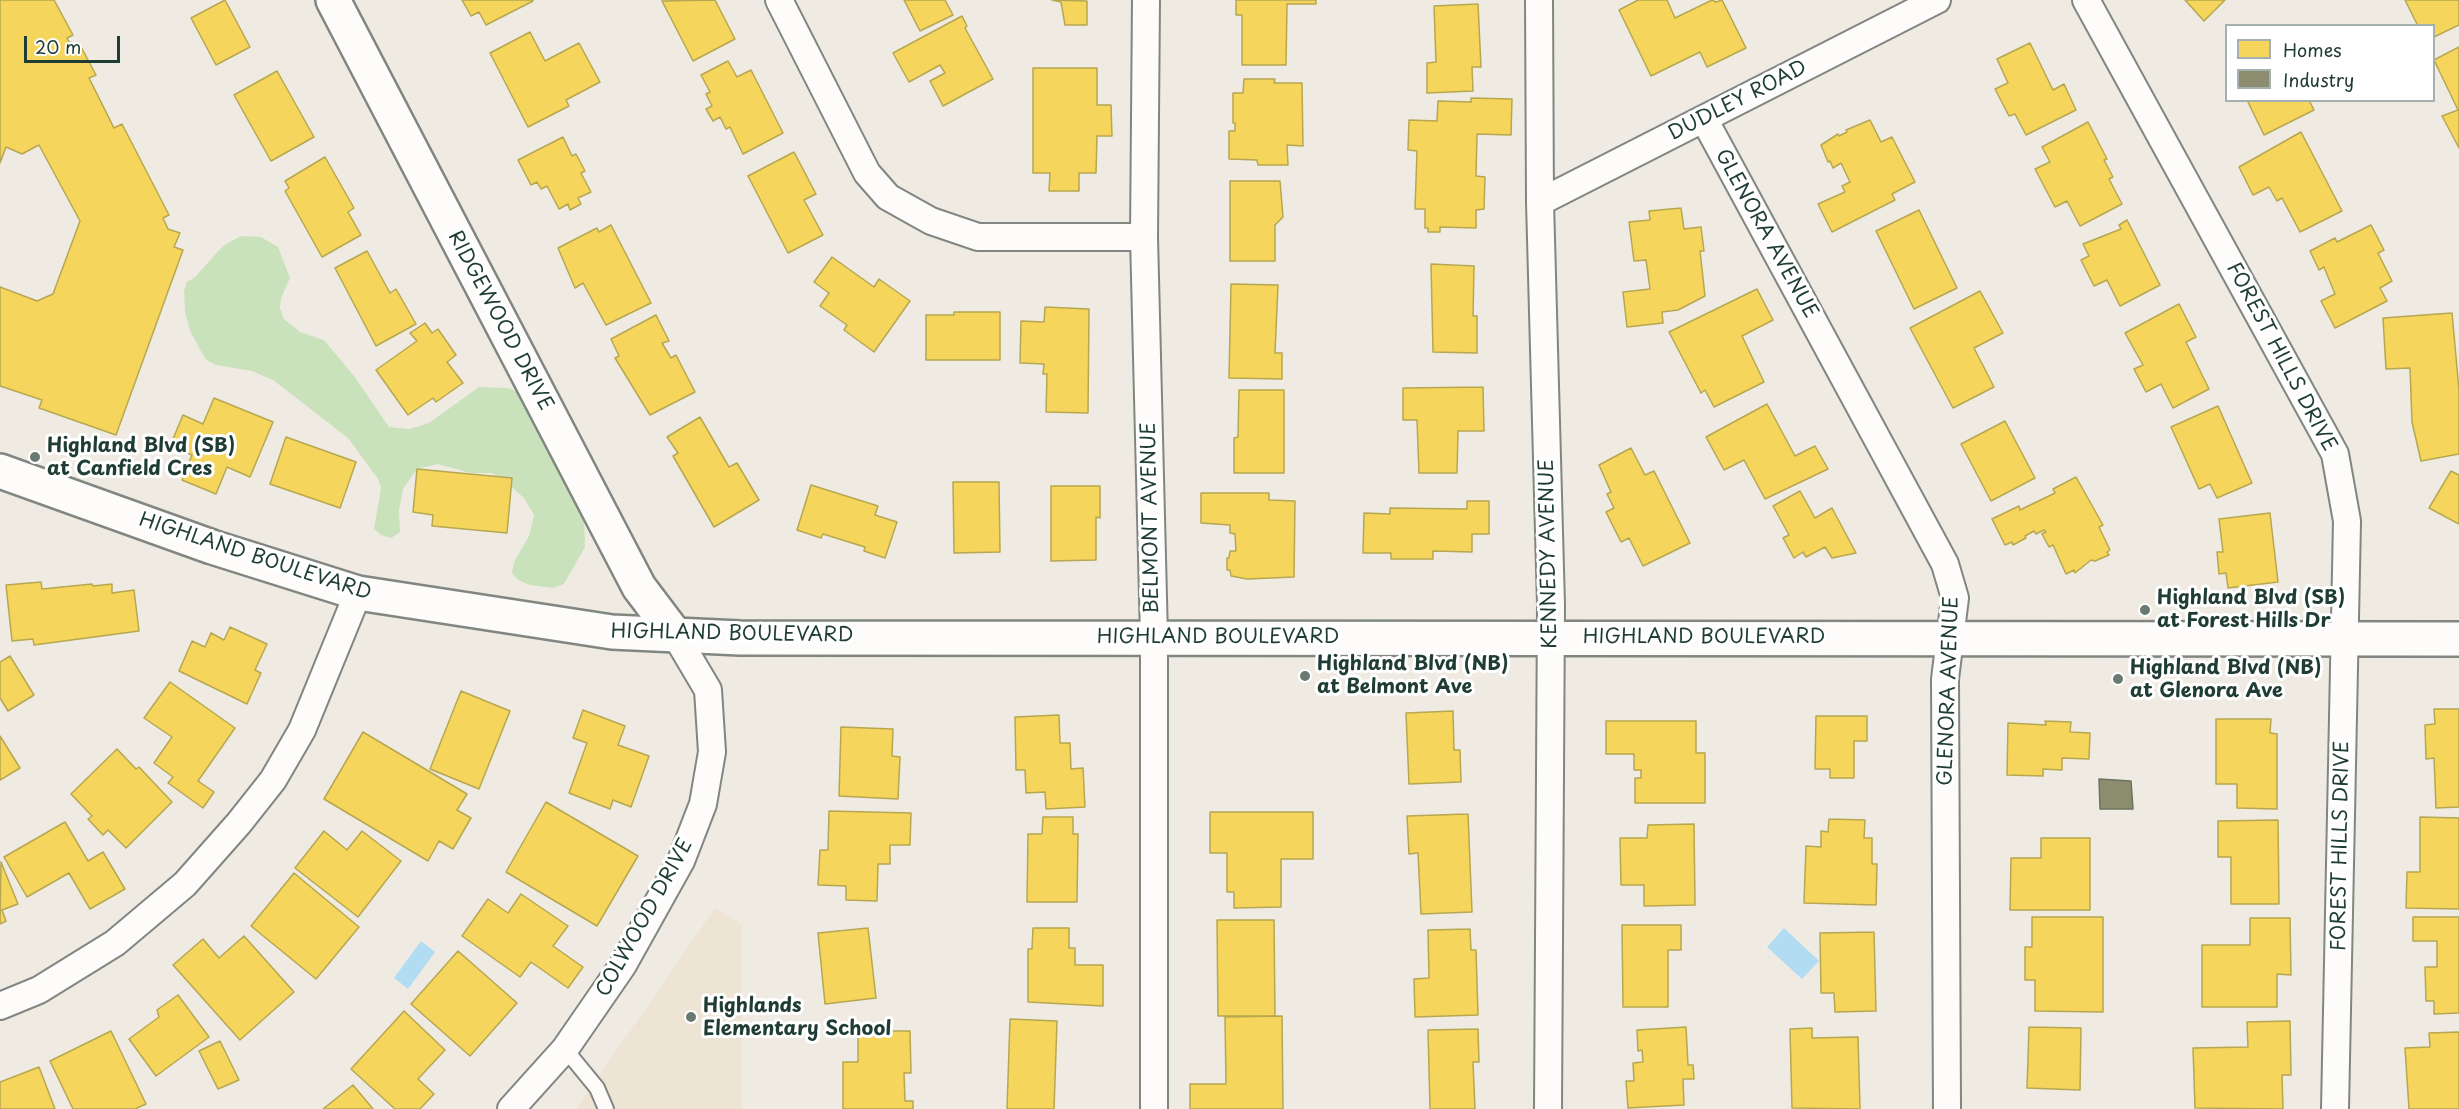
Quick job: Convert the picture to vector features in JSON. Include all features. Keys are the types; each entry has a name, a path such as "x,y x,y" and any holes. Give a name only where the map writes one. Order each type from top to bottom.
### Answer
{"street":[{"name":"RIDGEWOOD DRIVE","path":"333,0 639,587 676,636"},
{"path":"779,0 867,173 888,197 931,220 978,237 1144,237"},
{"name":"BELMONT AVENUE","path":"1146,0 1144,237 1154,637 1154,1109"},
{"name":"KENNEDY AVENUE","path":"1539,0 1540,202 1551,636 1548,1109"},
{"name":"DUDLEY ROAD","path":"1540,202 1936,0"},
{"name":"FOREST HILLS DRIVE","path":"2086,0 2335,454 2347,521 2335,1109"},
{"name":"GLENORA AVENUE","path":"1704,119 1945,564 1955,598 1952,639 1945,679 1947,1109"},
{"name":"HIGHLAND BOULEVARD","path":"0,471 212,547 358,593 612,632 676,636 2459,639"},
{"path":"0,1006 39,990 115,943 185,885 240,823 273,780 302,730 358,593"},
{"name":"COLWOOD DRIVE","path":"511,1109 565,1049 629,954 681,861 703,804 711,752 708,690 676,636"}],"lane":[{"path":"565,1049 597,1088 606,1109"}],"shaded area":[{"name":"Highlands Elementary School","path":"715,908 742,925 742,1109 576,1109"}],"green space":[{"path":"241,236 261,237 278,247 290,278 281,298 280,308 284,319 300,332 324,340 354,376 389,427 409,429 429,423 479,387 507,388 517,391 524,397 584,515 585,547 564,584 553,588 530,585 518,580 512,573 514,562 529,536 534,515 524,498 500,477 491,473 470,473 438,464 417,469 403,489 399,511 400,532 391,538 381,535 374,529 381,488 378,479 348,438 273,380 252,371 216,365 206,360 191,333 185,312 184,291 187,282 195,277 223,246"}],"water":[{"path":"1784,928 1819,961 1802,979 1767,947"},
{"path":"421,941 435,952 408,989 394,978"}],"building: Homes":[{"path":"0,0 54,0 73,35 67,38 72,47 79,43 96,75 89,78 114,128 122,124 169,215 163,218 168,229 180,233 174,247 183,250 116,435 39,408 42,400 0,386 0,287 37,301 53,294 80,221 39,145 22,154 6,147 0,163"},
{"path":"225,0 250,47 216,65 191,18"},
{"path":"462,0 533,1 486,25 479,12 471,16"},
{"path":"715,0 735,39 693,61 662,1"},
{"path":"904,0 945,0 953,15 920,31"},
{"path":"1052,0 1087,1 1087,25 1065,25 1061,2"},
{"path":"1236,0 1316,0 1316,4 1287,4 1286,65 1242,65 1242,15 1236,15"},
{"path":"1638,0 1667,0 1675,18 1712,0 1716,2 1722,0 1746,48 1707,67 1700,52 1651,76 1619,10"},
{"path":"2185,0 2225,0 2204,21"},
{"path":"2405,0 2459,0 2459,25 2435,37 2435,24 2417,24"},
{"path":"1478,4 1481,67 1472,67 1473,91 1427,93 1427,63 1436,62 1434,6"},
{"path":"962,16 967,26 965,28 993,79 943,106 930,81 945,73 940,65 909,82 893,53"},
{"path":"530,32 545,61 579,43 600,82 566,100 569,106 528,127 490,53"},
{"path":"2030,43 2053,90 2064,84 2076,110 2026,135 2015,114 2009,116 1995,89 2008,83 1997,59"},
{"path":"2459,47 2459,148 2442,116 2458,110 2435,59"},
{"path":"728,61 737,77 751,70 783,133 743,154 730,127 726,129 720,117 713,121 706,109 712,106 706,94 710,92 701,75"},
{"path":"1033,68 1097,68 1097,105 1111,105 1112,136 1097,136 1096,173 1079,173 1079,191 1049,191 1050,173 1033,173"},
{"path":"277,71 314,137 271,161 234,95"},
{"path":"1244,79 1275,79 1274,83 1302,83 1303,146 1287,145 1288,165 1258,165 1257,160 1229,159 1229,131 1235,131 1233,93 1243,93"},
{"path":"1471,98 1512,99 1511,135 1477,134 1476,176 1485,177 1484,209 1476,210 1476,228 1440,227 1440,232 1428,232 1428,228 1425,228 1425,209 1415,209 1417,151 1408,150 1409,120 1437,121 1438,101 1471,102"},
{"path":"2248,102 2310,102 2314,110 2264,135"},
{"path":"1870,120 1881,142 1892,137 1915,182 1892,194 1895,200 1832,232 1818,204 1845,192 1842,186 1850,182 1841,163 1833,168 1830,161 1828,162 1821,145 1838,134 1839,136 1847,132 1846,130"},
{"path":"2088,122 2107,159 2104,160 2113,177 2109,179 2122,204 2080,226 2067,201 2055,207 2035,169 2050,162 2042,147"},
{"path":"2301,132 2342,211 2300,232 2282,198 2277,201 2269,187 2253,195 2239,167"},
{"path":"563,137 572,156 576,154 585,171 581,173 591,192 578,198 581,204 570,210 568,204 559,209 547,186 541,189 537,182 531,185 518,160"},
{"path":"794,152 816,194 804,200 823,235 788,253 748,176"},
{"path":"325,157 354,208 348,212 361,235 322,257 285,191 289,188 285,181"},
{"path":"1230,181 1280,181 1283,217 1275,225 1275,261 1230,261"},
{"path":"1681,208 1684,229 1701,227 1704,251 1700,251 1705,296 1678,310 1662,312 1663,323 1627,327 1623,292 1650,289 1646,260 1634,261 1629,222 1650,220 1649,211"},
{"path":"1919,210 1957,288 1914,309 1876,231"},
{"path":"2127,220 2160,285 2120,306 2107,280 2094,286 2081,260 2089,256 2083,244 2121,229 2119,225"},
{"path":"611,225 651,303 606,325 583,283 575,288 558,248 597,228 599,232"},
{"path":"2371,225 2384,250 2378,253 2392,281 2380,288 2387,301 2335,328 2321,301 2335,294 2324,267 2319,270 2310,251 2335,238 2337,242"},
{"path":"367,251 390,293 396,289 416,324 376,346 335,268"},
{"path":"832,257 874,287 879,279 910,301 874,352 844,330 847,325 820,306 829,293 814,282"},
{"path":"1431,264 1474,266 1473,316 1477,316 1477,353 1433,352"},
{"path":"1231,284 1278,285 1275,353 1282,353 1282,379 1229,378"},
{"path":"1757,289 1773,320 1742,336 1764,382 1714,407 1705,390 1701,393 1669,332"},
{"path":"1980,291 2003,333 1974,348 1994,387 1953,408 1910,328"},
{"path":"2179,304 2196,337 2186,342 2209,389 2173,408 2161,384 2146,392 2134,369 2143,365 2125,333"},
{"path":"1045,307 1089,309 1088,413 1046,412 1047,374 1043,374 1044,364 1020,363 1021,321 1044,322"},
{"path":"954,312 1000,312 1000,360 926,360 926,315 954,315"},
{"path":"2452,313 2459,390 2459,454 2421,461 2412,422 2410,368 2386,369 2383,318"},
{"path":"656,315 669,341 662,343 671,358 676,355 695,392 650,415 615,358 619,356 611,339"},
{"path":"425,323 432,333 438,329 456,355 447,362 463,383 436,402 433,398 408,415 376,370 417,341 410,333"},
{"path":"1483,387 1484,431 1458,431 1457,473 1419,473 1417,420 1403,420 1403,388"},
{"path":"1239,390 1284,390 1284,473 1234,473 1234,438 1238,437"},
{"path":"214,398 273,422 250,477 227,467 216,494 182,480 192,455 170,446 183,415 203,424"},
{"path":"1767,404 1795,456 1815,446 1828,469 1765,499 1744,460 1724,470 1706,437"},
{"path":"2218,406 2252,483 2217,498 2210,484 2199,489 2171,427"},
{"path":"700,417 729,467 737,463 759,500 714,527 673,456 678,453 667,437"},
{"path":"2005,421 2035,478 1991,501 1961,444"},
{"path":"286,437 356,462 340,508 270,484"},
{"path":"1631,448 1645,475 1654,471 1690,543 1643,566 1629,538 1621,542 1606,512 1614,508 1607,494 1611,492 1599,465"},
{"path":"417,469 512,478 507,533 432,526 433,515 413,512"},
{"path":"2451,471 2459,475 2459,524 2429,508"},
{"path":"2076,477 2103,525 2099,527 2110,550 2107,552 2109,555 2095,561 2091,560 2075,573 2074,570 2066,574 2053,545 2049,547 2042,534 2046,532 2044,530 2036,534 2034,531 2013,545 2012,542 2005,545 1992,519 2019,506 2020,510 2055,493 2053,489"},
{"path":"953,482 999,482 1000,552 954,553"},
{"path":"811,485 878,506 875,515 897,522 885,558 864,551 865,547 823,534 821,538 797,530"},
{"path":"1051,486 1100,486 1100,518 1096,517 1096,560 1051,561"},
{"path":"1800,491 1815,518 1832,508 1856,553 1832,558 1825,547 1806,557 1803,552 1794,558 1783,538 1789,535 1773,506"},
{"path":"1201,493 1269,493 1269,500 1295,501 1294,577 1247,579 1231,576 1230,570 1227,570 1227,558 1229,558 1230,551 1236,551 1235,534 1230,533 1230,525 1201,523"},
{"path":"1467,501 1489,501 1489,534 1472,534 1472,552 1433,551 1433,559 1391,559 1391,553 1363,553 1364,513 1390,514 1390,508 1467,509"},
{"path":"2270,513 2278,582 2228,588 2226,573 2219,574 2217,552 2223,552 2219,519"},
{"path":"41,582 42,589 112,584 112,593 134,590 139,631 34,645 33,639 12,641 6,585"},
{"path":"230,627 267,644 255,670 261,673 247,704 179,671 192,641 205,647 211,633 224,640"},
{"path":"10,656 34,695 8,711 0,698 0,662"},
{"path":"170,682 235,728 198,781 214,792 203,808 168,783 173,777 154,763 172,737 144,718"},
{"path":"461,691 510,711 479,789 430,769"},
{"path":"2434,709 2459,709 2459,807 2436,808 2434,758 2426,759 2425,725 2435,724"},
{"path":"583,710 625,726 618,745 649,756 631,807 613,800 610,809 569,793 587,743 573,738"},
{"path":"1453,711 1454,750 1460,750 1461,782 1409,784 1406,713"},
{"path":"1059,715 1060,743 1070,743 1071,769 1083,768 1085,807 1046,809 1045,792 1026,793 1025,770 1016,770 1015,717"},
{"path":"1816,716 1867,716 1867,741 1854,741 1854,778 1830,778 1830,769 1815,769"},
{"path":"2216,719 2271,719 2270,733 2277,734 2277,809 2237,808 2237,784 2216,784"},
{"path":"1606,721 1696,721 1696,753 1705,753 1705,803 1635,803 1635,778 1641,778 1641,770 1634,770 1634,754 1606,754"},
{"path":"2045,721 2071,722 2070,732 2090,733 2089,759 2062,758 2062,770 2043,769 2043,776 2007,775 2008,723 2046,725"},
{"path":"841,727 893,729 892,756 900,757 898,799 839,796"},
{"path":"363,732 467,794 457,810 471,818 453,849 439,841 428,861 324,799"},
{"path":"0,736 20,768 0,780"},
{"path":"117,749 136,769 139,767 172,802 126,848 108,830 103,835 88,819 92,816 71,794"},
{"path":"546,802 638,856 597,926 506,872"},
{"path":"829,811 911,813 910,845 890,845 890,864 878,864 877,901 846,900 846,886 818,885 820,850 828,850"},
{"path":"1210,812 1313,812 1313,859 1281,859 1281,907 1234,908 1234,892 1227,892 1227,853 1210,853"},
{"path":"1468,814 1472,912 1421,914 1418,853 1409,854 1407,816"},
{"path":"1043,817 1073,817 1073,834 1078,834 1077,902 1027,902 1028,834 1042,834"},
{"path":"2420,817 2459,818 2459,909 2406,908 2407,872 2420,872"},
{"path":"1829,819 1865,820 1864,838 1872,838 1872,864 1877,864 1876,905 1804,903 1806,846 1821,847 1821,831 1828,832"},
{"path":"2278,820 2279,904 2231,904 2231,857 2218,857 2218,821"},
{"path":"65,822 88,861 103,852 125,889 90,909 69,873 27,897 4,857"},
{"path":"1694,824 1695,905 1644,906 1644,885 1621,885 1620,838 1647,838 1648,825"},
{"path":"324,831 347,850 362,831 401,861 358,917 295,868"},
{"path":"2041,838 2090,838 2090,910 2010,910 2011,858 2041,858"},
{"path":"1,862 18,904 2,910 6,921 0,924"},
{"path":"294,873 359,927 316,979 251,926"},
{"path":"521,894 568,926 553,946 583,967 568,988 531,962 520,977 462,936 488,899 508,913"},
{"path":"2032,917 2103,917 2103,1012 2035,1011 2035,980 2025,980 2025,947 2032,947"},
{"path":"2413,917 2459,917 2459,1013 2434,1014 2434,1001 2426,1001 2425,967 2437,967 2437,941 2413,941"},
{"path":"2250,918 2290,918 2291,975 2277,974 2277,1007 2202,1007 2202,945 2250,945"},
{"path":"1217,920 1274,920 1275,1016 1218,1016"},
{"path":"1622,925 1681,925 1681,950 1668,950 1668,1007 1623,1007"},
{"path":"868,928 876,998 825,1004 818,933"},
{"path":"1033,928 1069,928 1069,948 1075,948 1075,965 1103,965 1103,1006 1028,1002 1028,949 1032,949"},
{"path":"1470,929 1471,950 1476,950 1478,1015 1415,1017 1414,979 1429,978 1428,930"},
{"path":"1874,932 1876,1011 1835,1012 1834,993 1821,993 1820,933"},
{"path":"244,936 294,992 240,1040 173,965 203,939 219,958"},
{"path":"458,951 517,1003 470,1056 411,1004"},
{"path":"178,995 209,1037 156,1076 129,1039 159,1017 157,1010"},
{"path":"404,1011 445,1050 418,1079 434,1094 420,1109 395,1109 351,1069"},
{"path":"1282,1016 1283,1109 1190,1109 1190,1084 1226,1084 1225,1017"},
{"path":"1010,1019 1057,1021 1054,1109 1007,1109"},
{"path":"2290,1021 2291,1075 2282,1075 2283,1109 2195,1108 2193,1048 2248,1047 2247,1022"},
{"path":"1686,1027 1688,1065 1693,1065 1694,1079 1683,1079 1684,1105 1628,1108 1626,1081 1634,1081 1633,1063 1643,1062 1642,1050 1638,1051 1637,1030"},
{"path":"2029,1027 2081,1028 2080,1090 2027,1088"},
{"path":"1812,1028 1812,1038 1858,1037 1860,1109 1792,1108 1790,1029"},
{"path":"1478,1029 1479,1062 1473,1062 1475,1109 1430,1109 1428,1030"},
{"path":"111,1031 146,1104 135,1109 73,1109 50,1061"},
{"path":"858,1031 910,1031 911,1073 904,1073 905,1101 913,1101 913,1109 843,1109 843,1062 858,1062"},
{"path":"2459,1032 2459,1109 2409,1109 2405,1048 2430,1047 2429,1033"},
{"path":"220,1041 239,1080 218,1089 199,1051"},
{"path":"39,1067 55,1109 0,1109 0,1082"},
{"path":"353,1085 373,1109 323,1109"}],"building: Industry":[{"path":"2099,779 2131,781 2133,809 2100,809"}],"place":[{"name":"Highland Blvd (SB) at Canfield Cres","path":"35,457"},
{"name":"Highland Blvd (SB) at Forest Hills Dr","path":"2145,610"},
{"name":"Highland Blvd (NB) at Belmont Ave","path":"1305,676"},
{"name":"Highland Blvd (NB) at Glenora Ave","path":"2118,679"},
{"name":"Highlands Elementary School","path":"691,1017"}]}
